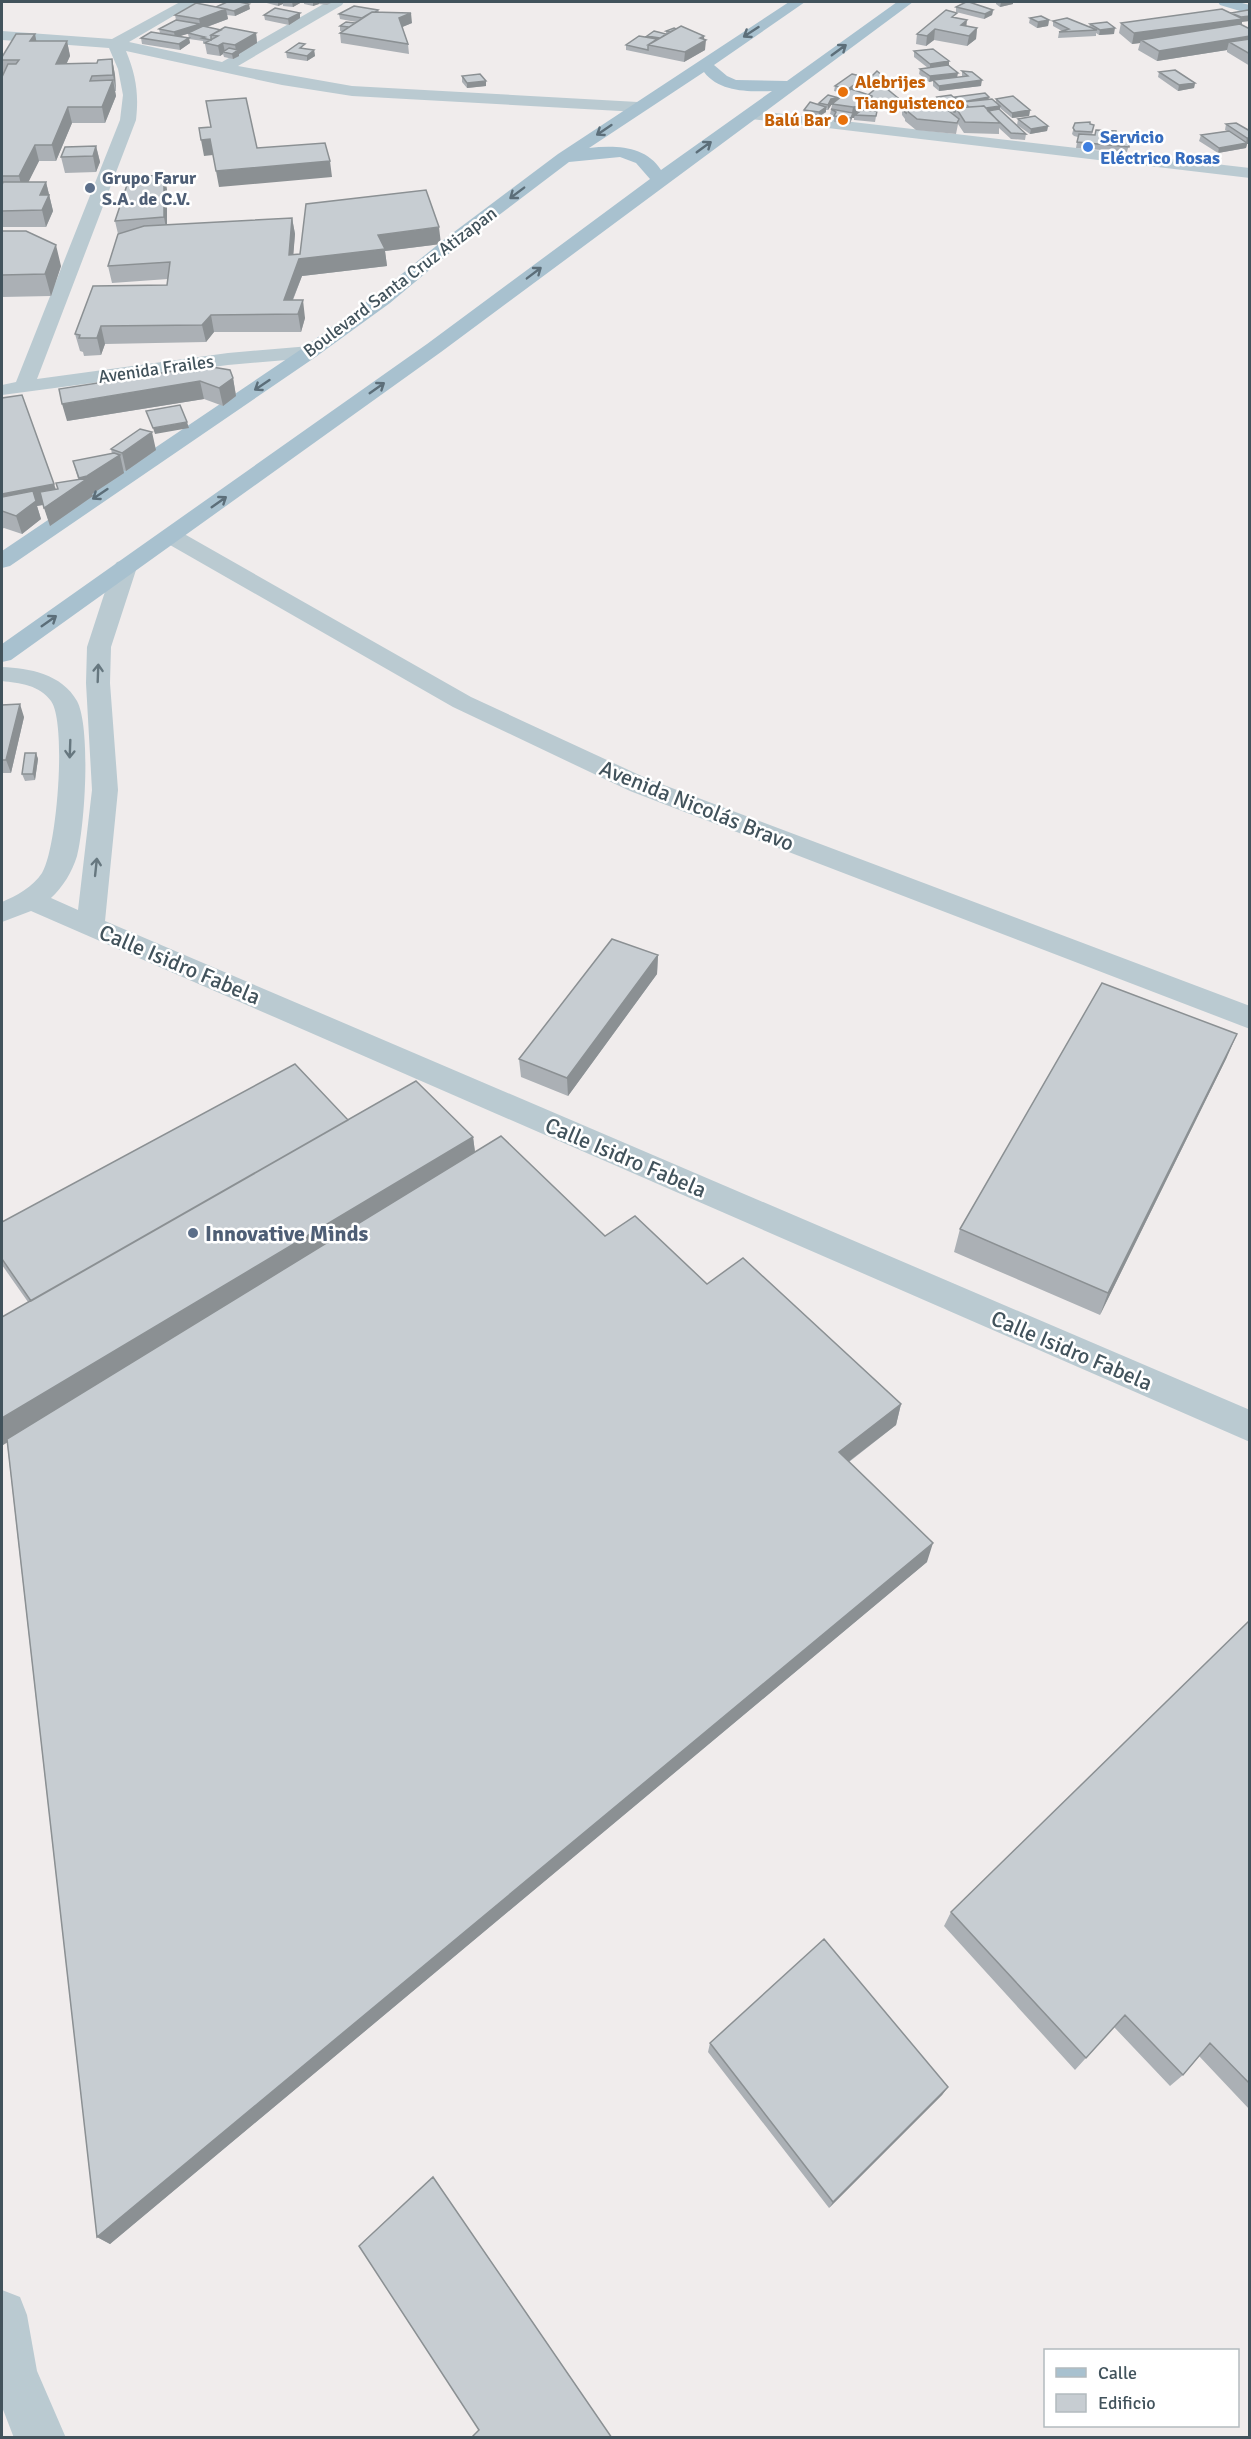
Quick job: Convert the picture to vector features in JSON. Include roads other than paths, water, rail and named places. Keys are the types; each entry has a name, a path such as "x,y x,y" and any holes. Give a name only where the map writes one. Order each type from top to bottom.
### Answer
{"main road":[{"name":"Boulevard Santa Cruz Atizapan","path":"2,561 310,352 383,299 452,242 564,158 798,2"},
{"path":"2,655 434,348 659,180 906,2"},
{"path":"1225,2 1250,10"},
{"path":"705,63 714,76 736,85 791,85"},
{"path":"564,158 600,152 632,154 645,159 653,167 659,180"}],"street":[{"path":"115,44 190,2"},
{"path":"223,68 338,2"},
{"path":"2,35 115,44 223,68 352,91 441,98 638,107"},
{"path":"24,387 103,190 128,120 131,95 126,69 115,44"},
{"path":"748,115 1250,173"},
{"name":"Avenida Frailes","path":"2,390 228,359 310,352"},
{"name":"Avenida Nicolás Bravo","path":"171,536 462,702 639,785 1250,1018"},
{"path":"90,926 105,790 98,683 99,647 125,567"},
{"path":"2,674 41,681 56,690 67,705 71,723 68,828 63,854 51,880 32,900 2,913"},
{"name":"Calle Isidro Fabela","path":"32,900 1250,1427"},
{"path":"2,2315 12,2372 40,2438"}],"place":[{"name":"Alebrijes Tianguistenco","path":"843,92"},
{"name":"Balú Bar","path":"843,120"},
{"name":"Servicio Eléctrico Rosas","path":"1088,147"},
{"name":"Grupo Farur S.A. de C.V.","path":"90,188"},
{"name":"Innovative Minds","path":"193,1233"}]}
